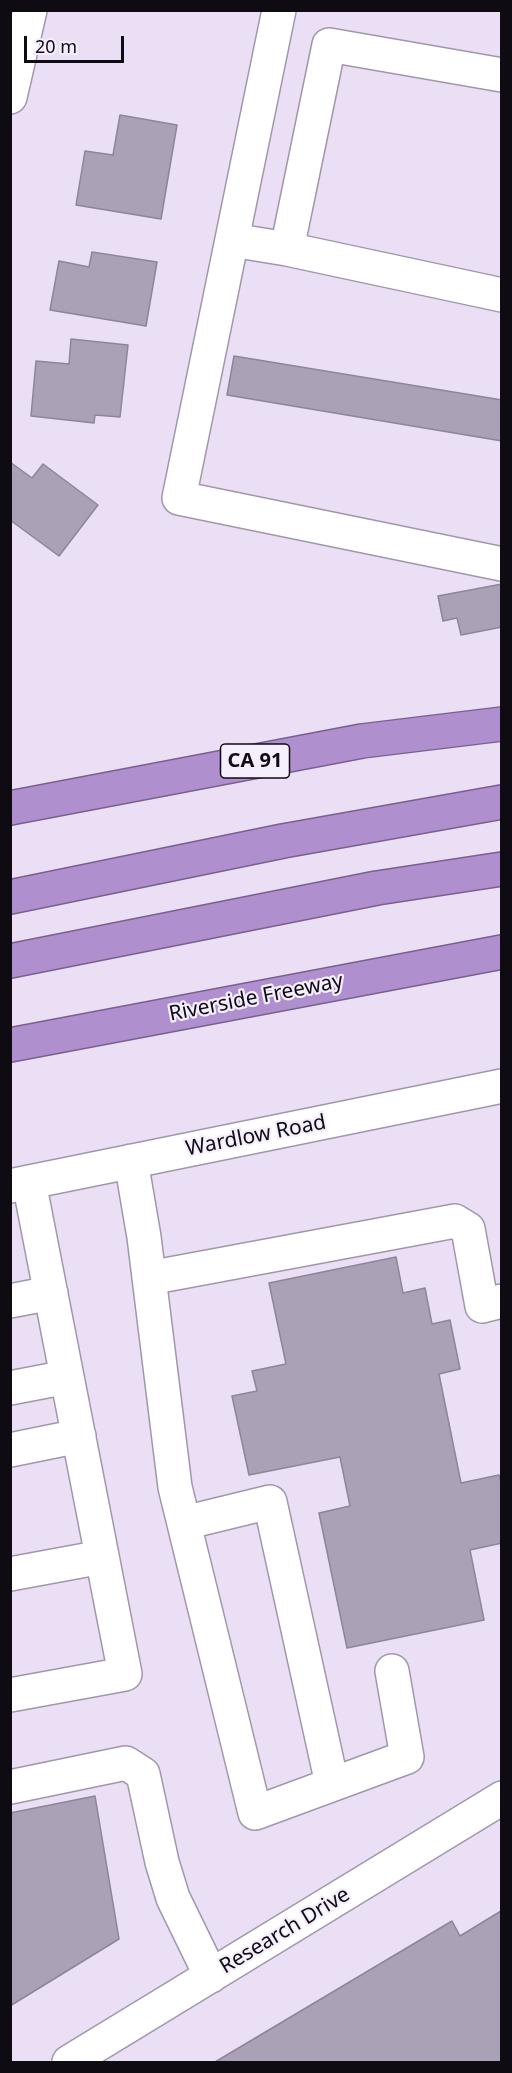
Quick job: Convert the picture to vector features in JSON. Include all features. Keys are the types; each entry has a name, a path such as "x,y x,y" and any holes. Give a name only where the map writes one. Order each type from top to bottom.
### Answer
{"highway":[{"name":"CA 91","path":"10,808 362,741 501,724"},
{"path":"10,897 283,841 501,802"},
{"path":"10,961 376,888 501,869"},
{"name":"Riverside Freeway","path":"10,1045 501,952"}],"street":[{"path":"10,97 30,10"},
{"path":"279,10 179,498 501,564"},
{"path":"287,249 329,45 501,75"},
{"path":"232,240 287,249 501,295"},
{"name":"Wardlow Road","path":"20,1184 501,1086"},
{"path":"131,1161 149,1278 175,1486 255,1813 407,1756 392,1671"},
{"path":"10,1695 125,1674 51,1293 20,1184"},
{"path":"149,1278 455,1221 468,1229 482,1306 501,1301"},
{"path":"10,1301 51,1293"},
{"path":"10,1388 67,1377"},
{"path":"10,1450 79,1436"},
{"path":"184,1523 270,1502 332,1784"},
{"path":"10,1574 102,1557"},
{"path":"10,1787 126,1763 143,1774 162,1862 173,1898 212,1976"},
{"name":"Research Drive","path":"77,2060 501,1798"}],"building":[{"path":"120,115 177,125 161,219 76,205 85,151 113,155"},
{"path":"92,252 157,262 146,326 50,310 59,261 89,267"},
{"path":"71,339 128,345 120,417 95,415 94,423 31,416 36,361 69,364"},
{"path":"234,356 502,400 502,441 227,395"},
{"path":"10,462 32,478 43,464 98,505 59,556 10,520"},
{"path":"502,584 502,627 461,635 457,618 443,621 438,596"},
{"path":"396,1257 403,1293 425,1288 432,1324 450,1320 460,1369 439,1374 461,1483 499,1475 502,1485 502,1543 470,1550 484,1620 347,1648 319,1513 350,1506 340,1457 249,1475 232,1396 257,1391 252,1371 286,1364 269,1283"},
{"path":"95,1796 119,1939 10,2006 10,1813"},
{"path":"501,1911 502,2062 215,2062 452,1921 460,1936"}]}
